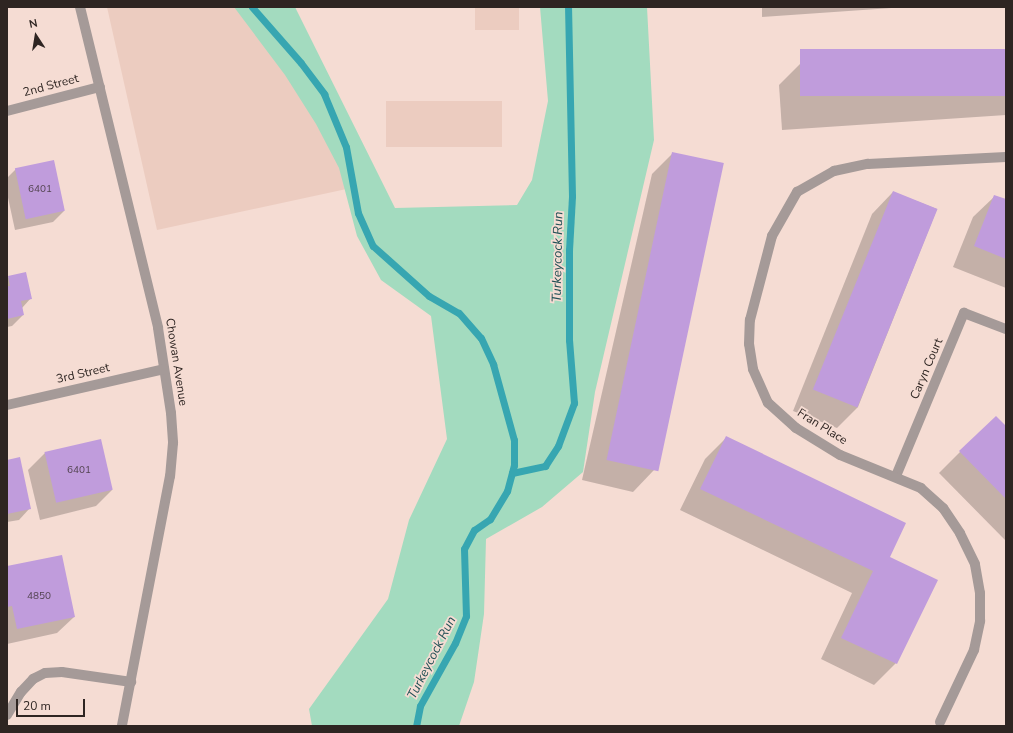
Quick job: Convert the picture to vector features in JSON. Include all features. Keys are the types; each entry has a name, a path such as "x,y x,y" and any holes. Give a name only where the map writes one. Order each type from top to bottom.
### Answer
{"street":[{"name":"Chowan Avenue","path":"80,7 158,328 171,413 173,443 170,476 122,726"},
{"name":"2nd Street","path":"7,111 100,87"},
{"name":"Fran Place","path":"940,722 974,650 980,607 976,564 960,533 943,508 921,488 896,476 840,455 796,428 768,403 753,369 749,344 750,320 772,236 796,192 834,171 868,164 1006,157"},
{"name":"Caryn Court","path":"896,476 964,313 1006,329"},
{"name":"3rd Street","path":"7,405 164,369"},
{"path":"7,715 21,692 33,679 45,673 62,672 131,682"}],"shaded area":[{"path":"107,7 248,7 365,185 157,230"},
{"path":"475,7 519,7 519,30 475,30"},
{"path":"386,101 502,101 502,147 386,147"}],"green space":[{"path":"234,7 295,7 395,208 517,205 532,180 548,101 540,7 647,7 654,140 595,392 583,472 542,507 486,539 484,614 474,682 459,726 312,726 309,709 388,599 409,520 447,439 431,316 381,280 357,236 339,168 316,124 285,75"}],"building":[{"path":"800,49 1006,49 1006,96 800,96"},
{"path":"672,152 724,163 658,471 607,460"},
{"path":"54,160 65,211 26,219 15,168"},
{"path":"893,191 938,209 857,407 813,389"},
{"path":"994,195 1006,199 1006,259 974,246"},
{"path":"26,272 32,299 21,301 24,315 7,319 7,286 10,286 8,276"},
{"path":"996,416 1006,426 1006,499 959,451"},
{"path":"726,436 906,523 890,557 938,580 897,664 841,638 873,571 700,489"},
{"path":"101,439 113,490 56,503 44,452"},
{"path":"20,457 31,509 7,514 7,460"},
{"path":"62,555 75,617 17,629 12,606 7,607 7,566"}],"waterway":[{"name":"Turkeycock Run","path":"252,7 301,63 324,94 346,147 358,213 373,246 429,296 459,313 481,338 493,364 514,440 514,465 507,491 490,519 474,530 464,549 466,616 455,643 420,706 416,726"},
{"name":"Turkeycock Run","path":"512,473 545,466 558,446 574,403 569,340 569,250 572,196 568,7"}]}
